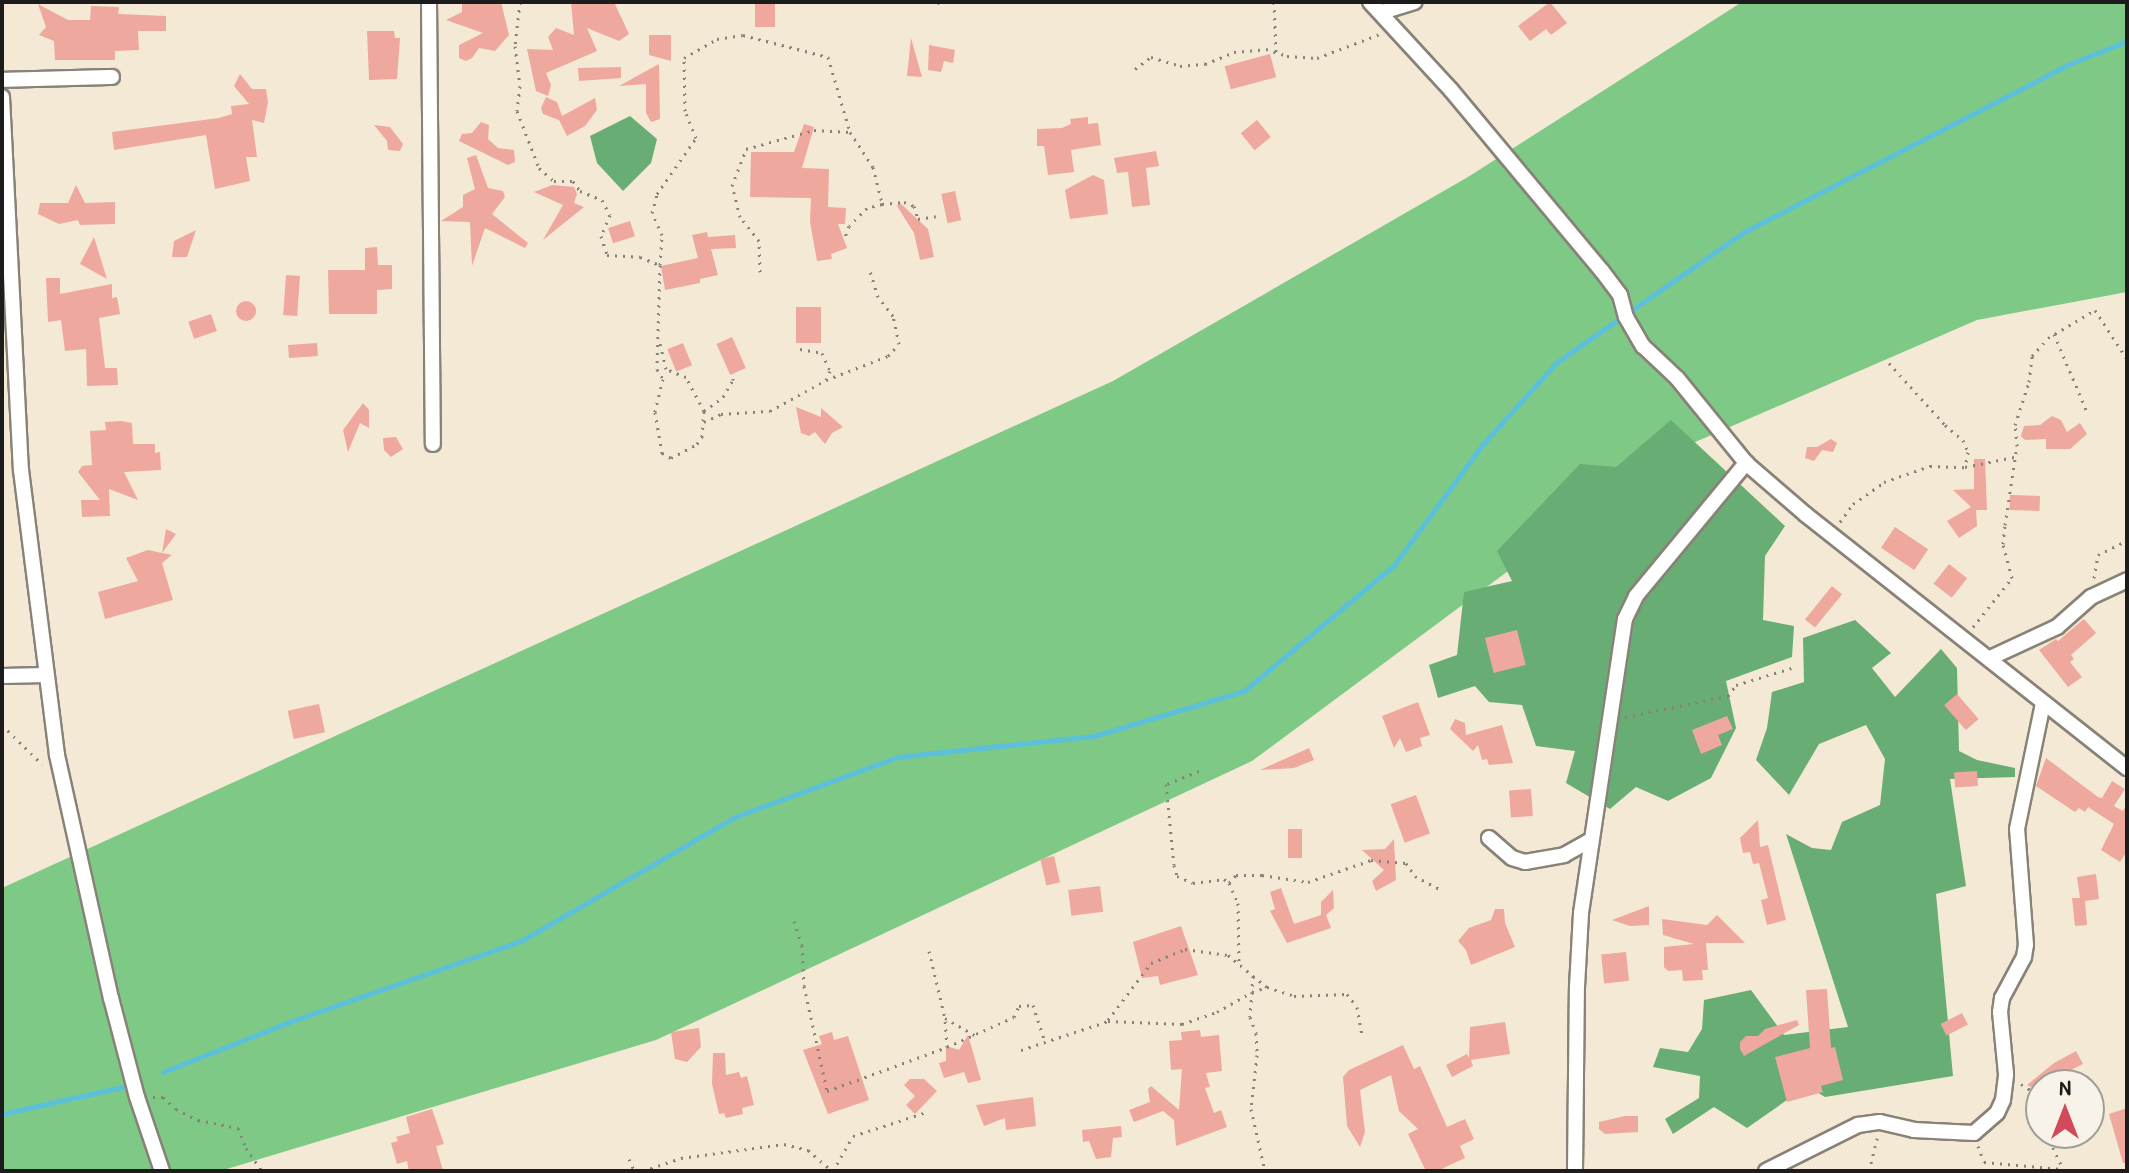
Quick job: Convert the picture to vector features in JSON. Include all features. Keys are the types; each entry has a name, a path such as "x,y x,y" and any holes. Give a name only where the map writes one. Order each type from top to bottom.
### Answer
{"street":[{"path":"429,2 433,444"},
{"path":"1370,2 1399,30 1602,271 1620,295 1626,317 1643,346 1677,378 1746,463 1831,535 2127,768"},
{"path":"1382,12 1415,2"},
{"path":"2,80 112,77"},
{"path":"2,97 21,470 46,675 63,784 137,1097 162,1171"},
{"path":"1575,1171 1578,948 1591,840 1628,609 1656,569 1746,463"},
{"path":"1990,658 2057,627 2091,597 2127,580"},
{"path":"2,676 46,675"},
{"path":"1766,1171 1834,1134 1858,1125 1880,1122 1914,1130 1974,1133 1997,1113 2003,1100 2006,1074 2000,1012 2002,998 2024,957 2026,945 2017,829 2043,703"},
{"path":"1489,838 1512,858 1525,862 1564,855 1591,840"}],"path":[{"path":"520,2 515,46 520,86 517,111 539,168 554,181 573,181 580,191 602,200 610,215 601,236 607,255 640,257 660,265"},
{"path":"1274,2 1276,52"},
{"path":"1135,69 1151,57 1180,66 1205,64 1234,52 1266,49 1317,58 1385,32 1399,30"},
{"path":"660,342 666,369 686,377 704,411 697,444 671,458 662,453 655,412 663,379 657,369 662,235 652,213 657,194 696,138 685,111 684,58 717,39 743,35 828,57 850,132 873,167 882,204"},
{"path":"760,272 759,241 740,217 732,186 746,149 814,130 850,132"},
{"path":"845,237 849,226 867,208 882,204 904,202 914,206 918,219 936,216"},
{"path":"704,422 721,414 770,411 826,380 888,356 899,344 893,316 878,297 870,270"},
{"path":"1964,637 2012,578 2003,544 2015,425 2029,382 2032,356 2054,334 2095,310 2127,359"},
{"path":"2054,334 2088,414"},
{"path":"800,349 822,353 830,371 826,380"},
{"path":"1889,363 1963,440 1968,452 1965,467"},
{"path":"704,411 723,397 733,375"},
{"path":"1831,535 1853,504 1884,482 1930,466 1965,467 2014,457"},
{"path":"2091,597 2098,555 2127,540"},
{"path":"1609,720 1728,696 1736,685 1795,667"},
{"path":"2,725 43,765"},
{"path":"1199,771 1166,784 1177,876 1193,883 1224,879 1229,883 1238,903 1239,964"},
{"path":"1229,883 1236,875 1308,882 1371,860 1406,863 1415,876 1441,890"},
{"path":"794,921 802,945 802,976 827,1091 947,1047 1014,1017 1019,1006 1033,1005 1045,1042"},
{"path":"1108,1021 1151,963 1185,949 1208,950 1228,955 1267,987 1294,996 1347,994 1357,1007 1362,1034"},
{"path":"929,951 945,1018 947,1047"},
{"path":"1253,976 1250,1017 1256,1033 1257,1055 1251,1109 1265,1171"},
{"path":"1021,1050 1108,1021 1182,1024 1217,1012 1267,987"},
{"path":"945,1018 974,1035"},
{"path":"2006,1074 2025,1086"},
{"path":"137,1097 163,1097 176,1109 198,1120 238,1128 246,1148 262,1171"},
{"path":"629,1159 633,1171 681,1158 784,1144 808,1150 832,1171 853,1136 927,1112"},
{"path":"1869,1171 1880,1122"},
{"path":"1974,1133 1984,1162 2063,1170"},
{"path":"2053,1149 2063,1170"}],"green space":[{"path":"1742,2 2127,2 2127,292 1977,320 1663,456 1252,761 656,1040 220,1171 2,1171 2,888 1113,381 1468,177"},
{"path":"630,116 657,139 651,163 623,191 597,163 590,136"},
{"path":"1671,420 1785,526 1765,556 1763,620 1794,626 1792,657 1726,681 1736,728 1711,778 1668,801 1636,787 1610,809 1566,783 1575,751 1536,746 1522,705 1489,702 1475,686 1438,698 1429,665 1457,655 1464,592 1512,581 1497,551 1580,464 1616,467"},
{"path":"1855,620 1891,653 1872,668 1895,697 1941,649 1957,668 1959,751 1977,760 2015,768 2015,777 1950,779 1966,886 1936,894 1953,1076 1825,1097 1807,1086 1747,1128 1714,1107 1673,1134 1665,1119 1699,1098 1700,1076 1653,1067 1660,1048 1688,1052 1702,1029 1704,1000 1751,990 1784,1035 1848,1027 1786,834 1812,848 1831,850 1842,822 1880,805 1885,759 1866,725 1819,744 1789,795 1756,760 1767,728 1772,692 1804,682 1803,638"}],"building":[{"path":"462,2 501,2 509,35 495,51 479,48 466,61 459,58 459,45 483,33 446,20 462,12"},
{"path":"571,2 614,2 629,34 619,41 587,28 597,51 546,73 551,85 548,96 536,91 527,49 553,50 548,37 556,28 574,35"},
{"path":"755,2 775,2 775,27 755,27"},
{"path":"1550,2 1567,23 1551,35 1546,29 1530,41 1518,26"},
{"path":"38,4 68,20 90,20 91,6 119,7 118,14 166,16 166,31 138,31 139,50 115,51 115,60 55,60 54,41 39,35 46,27"},
{"path":"367,31 394,31 395,38 400,38 397,79 369,80"},
{"path":"649,35 671,35 671,61 649,55"},
{"path":"911,38 922,77 907,76"},
{"path":"929,45 955,50 953,63 944,61 941,72 928,70"},
{"path":"1270,54 1276,77 1231,89 1225,66"},
{"path":"659,64 660,119 651,122 646,113 646,84 619,86"},
{"path":"621,67 621,78 579,81 578,68"},
{"path":"240,74 252,89 266,89 268,102 264,123 252,120 257,157 246,157 250,181 215,189 206,135 114,150 112,132 219,118 232,114 231,106 249,104 234,86"},
{"path":"546,97 557,102 562,116 595,98 597,110 585,126 567,136 559,120 543,114 541,108"},
{"path":"1088,117 1088,124 1098,123 1101,145 1071,150 1074,172 1048,175 1044,146 1037,146 1037,129 1062,128 1071,124 1070,119"},
{"path":"1257,120 1271,137 1255,150 1241,133"},
{"path":"481,122 489,125 488,139 498,148 514,150 515,162 508,165 459,141 462,134 472,133"},
{"path":"804,124 814,127 802,168 829,169 828,207 846,208 845,224 838,224 847,248 831,254 832,259 817,261 810,222 811,198 750,197 751,152 794,152"},
{"path":"374,125 390,127 403,144 400,151 388,150 387,141"},
{"path":"1156,151 1159,166 1146,168 1150,205 1132,207 1128,172 1117,173 1114,158"},
{"path":"476,155 488,188 503,191 505,197 492,214 528,243 525,248 485,228 472,266 470,222 441,221 463,207 463,195 475,189 467,158"},
{"path":"1093,175 1104,180 1108,214 1070,219 1065,190"},
{"path":"76,185 85,203 115,202 115,224 80,225 78,220 59,224 38,214 40,203 68,203"},
{"path":"552,185 574,187 577,194 574,203 584,207 543,240 563,205 534,192"},
{"path":"955,191 961,220 948,223 941,194"},
{"path":"900,203 928,229 934,257 920,260 914,233 897,206"},
{"path":"630,221 635,236 613,243 608,228"},
{"path":"196,230 187,257 172,257 174,241"},
{"path":"707,232 708,237 735,235 736,248 711,249 718,275 700,279 700,283 665,290 661,266 698,258 692,235"},
{"path":"94,237 107,279 80,264"},
{"path":"377,247 378,265 392,265 392,289 377,290 377,314 329,314 328,270 365,270 365,248"},
{"path":"286,275 300,276 297,316 283,315"},
{"path":"46,278 60,278 60,294 112,284 112,298 117,297 120,314 99,318 105,368 117,368 118,385 87,386 86,349 65,351 61,320 48,322"},
{"path":"246,301 253,304 256,311 253,318 246,321 239,318 236,311 239,304"},
{"path":"796,307 821,307 821,343 796,343"},
{"path":"211,314 217,331 194,339 188,322"},
{"path":"732,337 746,368 730,375 716,344"},
{"path":"317,343 318,356 289,358 288,345"},
{"path":"683,343 692,365 676,372 667,349"},
{"path":"363,403 369,410 369,428 360,423 348,452 343,430"},
{"path":"796,407 821,417 821,408 843,427 832,433 825,444 815,432 809,436 801,433"},
{"path":"2052,416 2061,420 2067,432 2080,423 2087,434 2070,449 2046,449 2046,439 2025,440 2021,436 2024,426 2040,425"},
{"path":"105,422 132,423 133,444 155,444 155,453 160,452 161,470 124,472 138,500 109,489 110,516 82,517 81,500 100,500 78,472 82,466 92,465 90,431 106,430"},
{"path":"396,437 403,449 391,457 384,450 383,438"},
{"path":"1831,439 1837,443 1833,452 1822,450 1814,461 1805,458 1807,447 1817,447"},
{"path":"1974,459 1985,459 1987,510 1976,510 1977,526 1959,538 1947,521 1971,507 1953,490 1974,489"},
{"path":"2010,495 2040,496 2039,511 2009,510"},
{"path":"1895,527 1928,549 1914,570 1881,548"},
{"path":"166,529 176,534 162,553"},
{"path":"148,550 172,555 162,563 173,600 105,619 98,592 138,581 126,558"},
{"path":"1949,564 1967,578 1952,598 1934,584"},
{"path":"1832,586 1842,594 1815,628 1805,619"},
{"path":"2084,619 2096,633 2071,655 2074,659 2070,662 2082,677 2068,687 2039,650 2056,639 2058,641"},
{"path":"1517,630 1526,665 1494,673 1485,638"},
{"path":"1957,694 1979,719 1966,730 1944,705"},
{"path":"1418,702 1430,735 1420,738 1422,746 1406,752 1400,738 1394,748 1382,716"},
{"path":"319,704 325,732 294,739 288,711"},
{"path":"1727,716 1733,729 1718,735 1722,745 1701,754 1692,730"},
{"path":"1455,719 1465,723 1466,735 1502,725 1513,763 1489,765 1487,759 1482,760 1478,745 1473,751 1450,729"},
{"path":"1309,748 1314,760 1294,768 1260,770"},
{"path":"2046,758 2098,797 2102,798 2112,781 2125,789 2114,806 2123,811 2127,804 2127,851 2120,862 2101,850 2114,824 2088,807 2085,812 2079,808 2075,812 2036,786"},
{"path":"1977,771 1978,786 1955,788 1954,773"},
{"path":"1531,789 1533,816 1511,817 1509,791"},
{"path":"1416,795 1430,834 1405,843 1391,804"},
{"path":"1758,820 1760,847 1768,845 1786,920 1767,925 1761,900 1768,898 1759,863 1753,864 1750,852 1743,853 1740,838"},
{"path":"1288,829 1302,829 1302,858 1288,858"},
{"path":"1394,839 1396,880 1376,891 1372,881 1384,870 1362,850 1385,849"},
{"path":"1054,856 1060,882 1046,885 1040,859"},
{"path":"2096,874 2099,899 2085,901 2087,925 2075,926 2072,898 2080,898 2077,877"},
{"path":"1100,886 1103,912 1071,916 1068,890"},
{"path":"1281,888 1294,924 1321,915 1321,902 1333,890 1334,908 1326,915 1331,928 1287,943 1270,911 1275,909 1270,892"},
{"path":"1649,906 1649,925 1630,926 1612,920"},
{"path":"1495,909 1504,909 1505,923 1515,947 1471,965 1466,950 1458,941 1469,928 1491,920"},
{"path":"1717,915 1745,943 1706,943 1708,970 1702,970 1703,980 1683,981 1682,970 1668,971 1664,967 1664,947 1694,944 1663,935 1662,919 1707,925"},
{"path":"1181,926 1198,975 1160,985 1158,976 1142,978 1133,942"},
{"path":"1626,952 1629,981 1604,983 1601,955"},
{"path":"1827,989 1831,1048 1835,1047 1843,1080 1821,1086 1823,1092 1787,1102 1775,1057 1810,1048 1806,990"},
{"path":"1962,1013 1968,1025 1947,1035 1941,1024"},
{"path":"1797,1020 1799,1025 1744,1056 1740,1042 1746,1036 1758,1036 1765,1029"},
{"path":"1505,1022 1510,1054 1471,1060 1473,1066 1452,1077 1446,1065 1467,1054 1469,1058 1470,1027"},
{"path":"699,1028 701,1047 687,1062 675,1059 671,1032"},
{"path":"1200,1030 1201,1037 1219,1035 1222,1071 1206,1073 1210,1087 1205,1088 1214,1113 1221,1110 1227,1127 1176,1146 1174,1120 1163,1111 1134,1122 1129,1110 1150,1102 1148,1089 1151,1086 1179,1110 1182,1069 1171,1070 1169,1041 1182,1040 1181,1032"},
{"path":"832,1032 834,1040 848,1036 869,1100 828,1114 803,1050 822,1044 819,1036"},
{"path":"968,1035 981,1080 968,1083 964,1072 944,1078 939,1063 946,1061 946,1046 959,1050"},
{"path":"1403,1045 1414,1069 1420,1066 1447,1127 1465,1119 1474,1139 1460,1146 1465,1158 1437,1171 1426,1171 1408,1134 1418,1129 1399,1111 1391,1075 1360,1090 1365,1132 1360,1147 1347,1126 1343,1077 1349,1070"},
{"path":"2076,1051 2083,1064 2073,1069 2047,1069"},
{"path":"713,1053 725,1053 726,1075 739,1072 741,1078 747,1076 754,1105 742,1108 743,1114 726,1118 724,1113 719,1114 712,1084"},
{"path":"910,1079 924,1079 937,1091 915,1114 906,1105 915,1096 904,1085"},
{"path":"1033,1097 1036,1126 1006,1130 1005,1118 984,1126 976,1105"},
{"path":"2127,1108 2127,1163 2123,1163 2109,1114"},
{"path":"432,1109 444,1144 436,1146 443,1171 409,1171 407,1161 397,1164 391,1143 398,1141 396,1137 410,1133 406,1117"},
{"path":"1638,1116 1638,1132 1605,1134 1599,1129 1599,1122"},
{"path":"1121,1126 1122,1137 1113,1138 1111,1157 1096,1159 1089,1141 1083,1142 1082,1130"}],"waterway":[{"path":"163,1072 292,1021 521,941 735,817 897,757 1094,736 1244,691 1394,565 1482,445 1557,362 1744,232 2067,65 2127,41"},
{"path":"2,1114 131,1085"}]}
